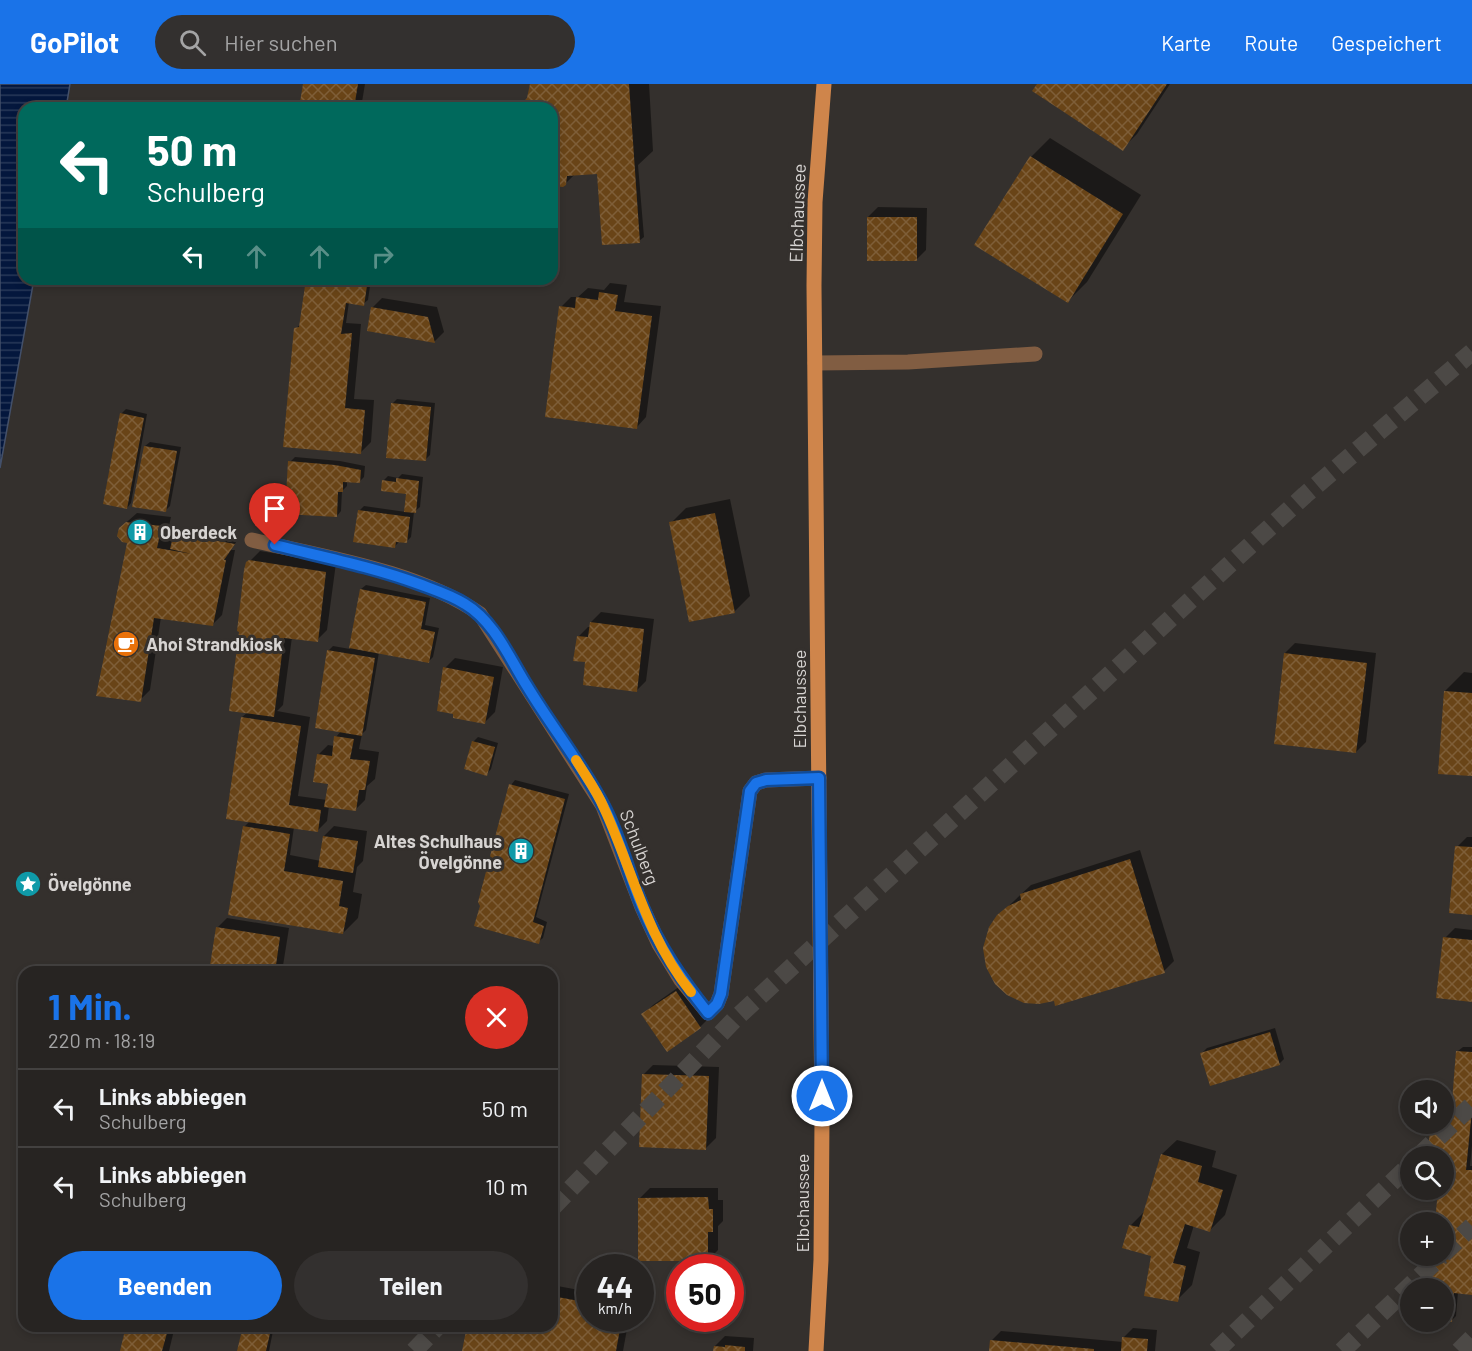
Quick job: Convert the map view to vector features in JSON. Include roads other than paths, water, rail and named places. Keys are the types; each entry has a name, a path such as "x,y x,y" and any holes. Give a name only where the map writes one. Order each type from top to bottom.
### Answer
{"main road":[{"name":"Elbchaussee","path":"816,1351 821,1260 822,1130 815,202 824,84"}],"lane":[{"path":"815,363 908,362 1035,354"},
{"name":"Schulberg","path":"252,540 390,574 438,591 464,603 480,614 603,806 642,907 659,944 681,980 708,1013 717,1004 721,994 750,791 756,783 766,780 819,778"}],"water":[{"path":"0,84 70,84 67,102 18,102 18,285 33,285 0,468"}],"tunnel":[{"path":"558,1202 734,1020 1305,495 1472,352"},
{"path":"1429,1146 1472,1105"},
{"path":"1216,1351 1400,1175"},
{"path":"1454,1243 1472,1226"},
{"path":"1342,1351 1431,1266"},
{"path":"414,1351 432,1332"},
{"path":"1459,1351 1472,1338"}],"place":[{"name":"Oberdeck","path":"140,532"},
{"name":"Ahoi Strandkiosk","path":"126,644"},
{"name":"Altes Schulhaus Övelgönne","path":"521,851"},
{"name":"Övelgönne","path":"28,884"}]}
